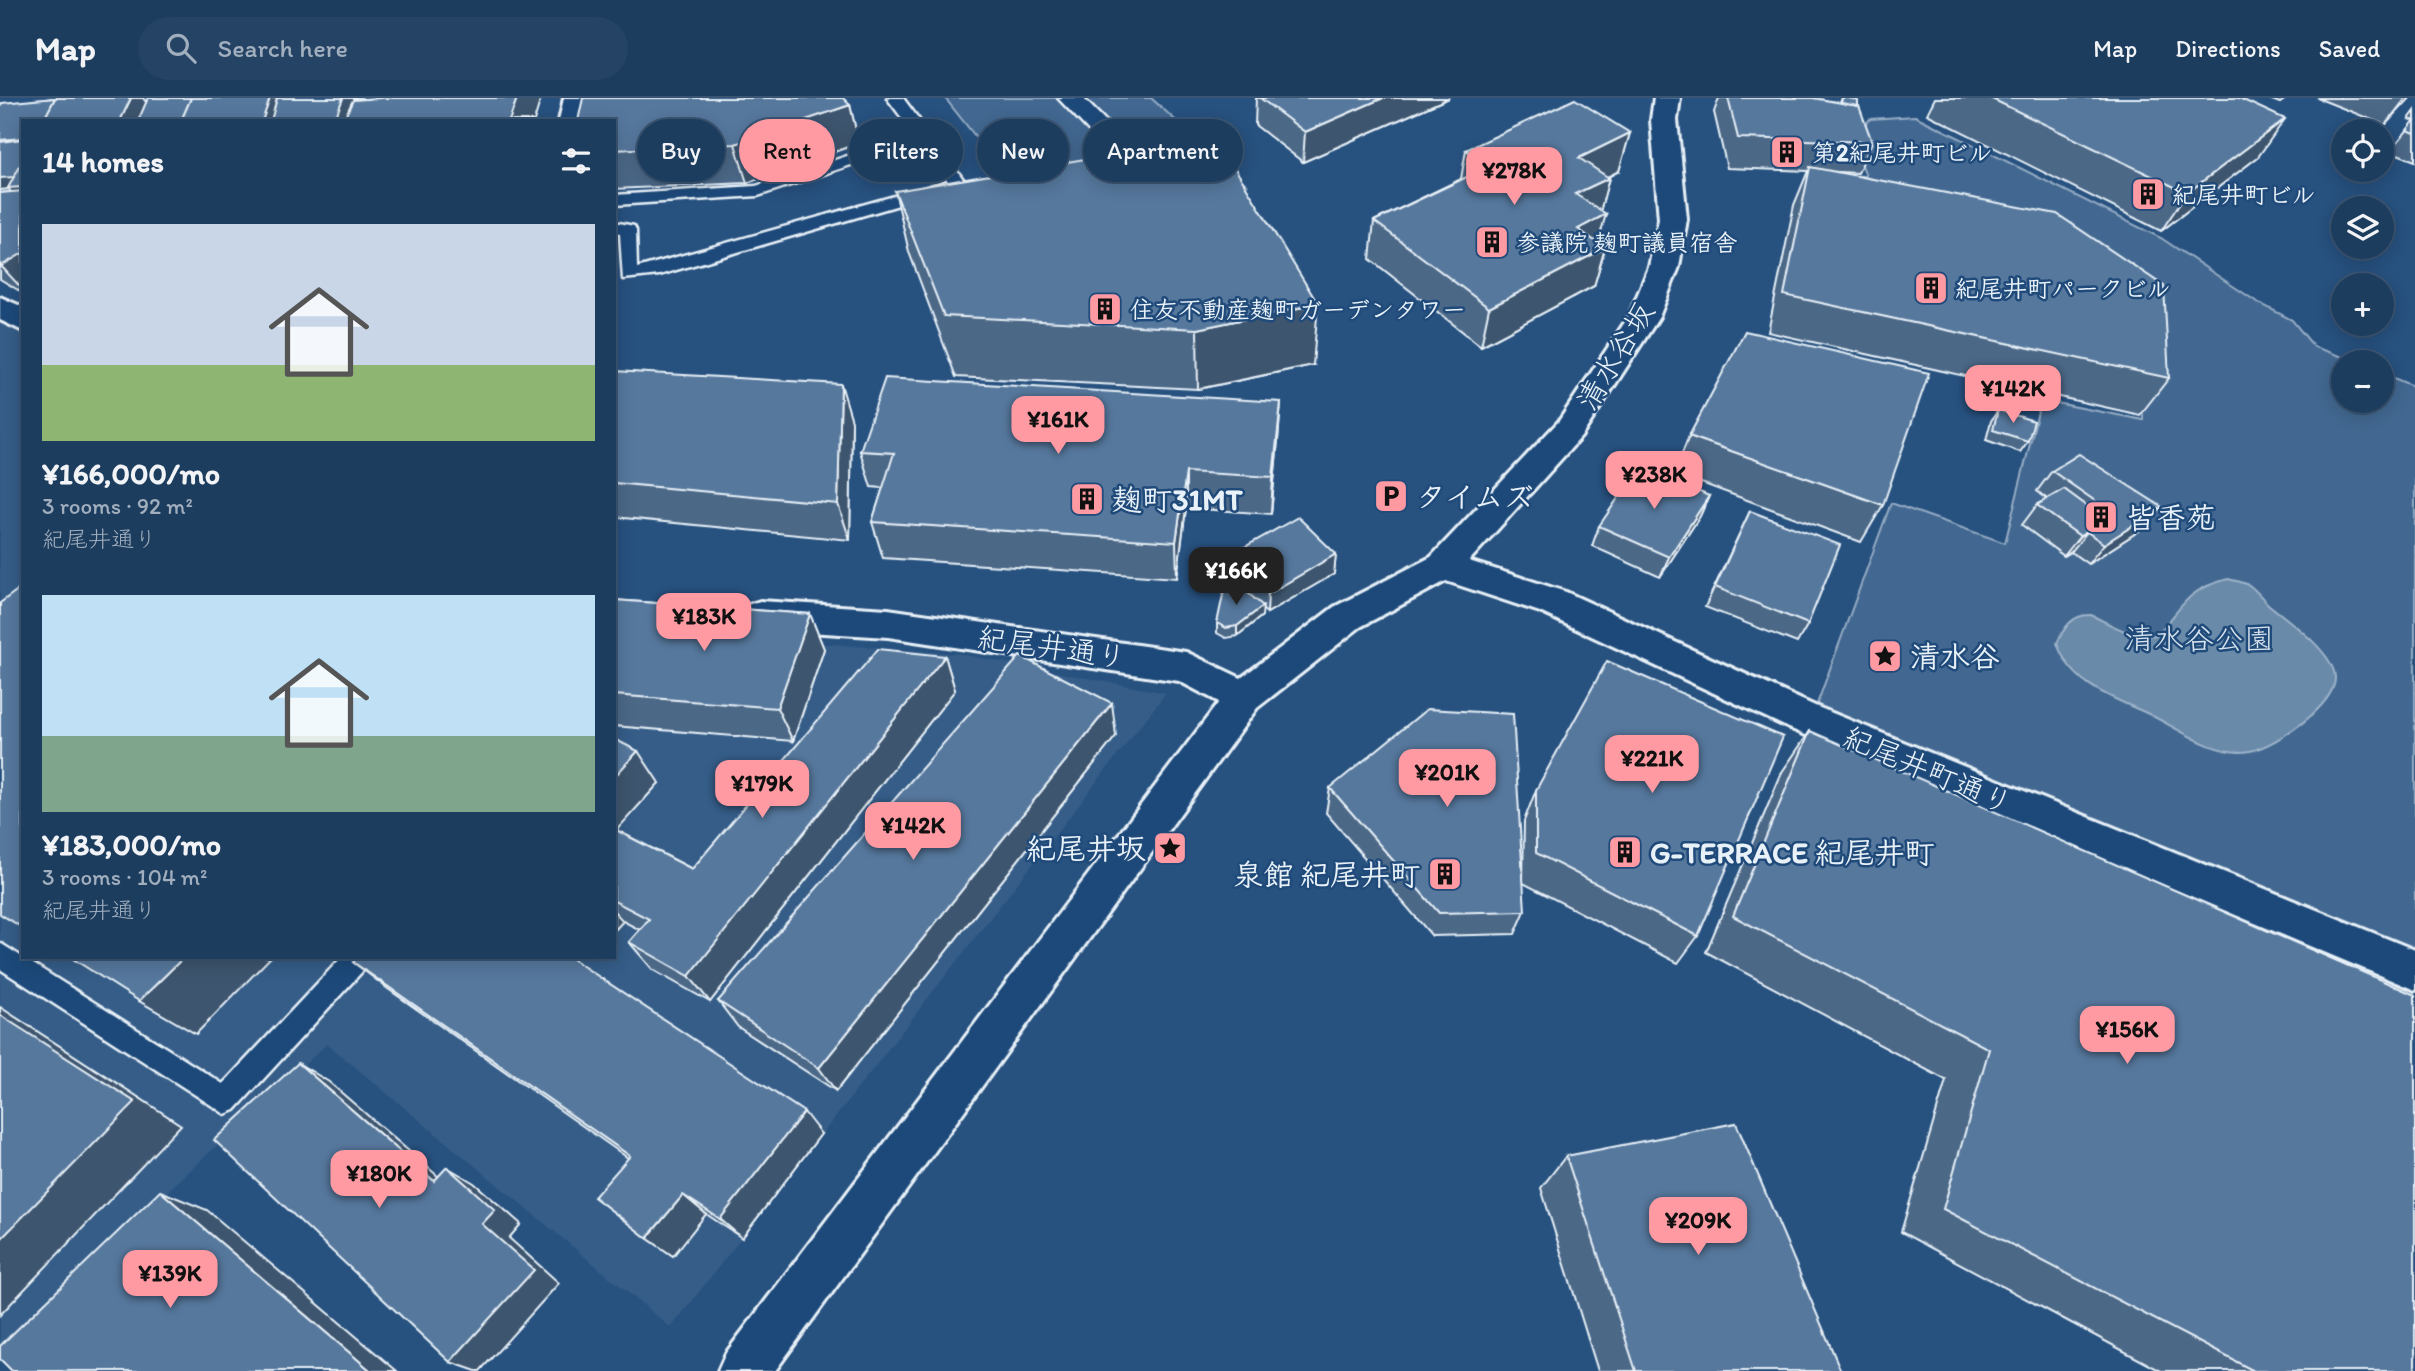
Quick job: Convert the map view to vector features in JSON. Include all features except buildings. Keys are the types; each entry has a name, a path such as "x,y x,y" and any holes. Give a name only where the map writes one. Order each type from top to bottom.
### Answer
{"street":[{"path":"572,119 577,98"},
{"path":"1070,98 1167,199"},
{"name":"清水谷坂","path":"1443,566 1570,429 1644,317 1664,267 1673,219 1664,120 1667,98"},
{"path":"0,307 21,320"},
{"path":"744,1371 1244,697 1347,617 1443,566"},
{"name":"紀尾井町通り","path":"1443,566 1553,602 1802,717 2415,970"},
{"name":"紀尾井通り","path":"724,613 888,623 1185,667 1244,697"}],"lane":[{"path":"895,98 910,119"},
{"path":"616,201 758,191 849,161"},
{"path":"616,227 628,230 629,275 653,271 957,182"},
{"path":"0,955 225,1101 357,959"}],"shaded area":[{"path":"0,320 21,334 21,959 616,959 616,627 960,654 1166,693 671,1328 327,1044 0,1346"},
{"path":"2228,579 2249,585 2308,637 2326,657 2335,677 2333,688 2316,711 2303,723 2261,748 2236,752 2222,750 2103,693 2080,678 2063,657 2057,643 2070,623 2084,615 2091,615 2131,633 2157,635 2186,600 2203,588"}],"green space":[{"path":"945,98 1151,98 1174,119 1083,119 1083,182 1243,181 1247,185 1043,222 1011,182 1069,182 1069,119 977,119 977,138"},
{"name":"清水谷公園","path":"1915,116 2161,238 2257,302 2292,320 2314,347 2331,353 2331,413 2394,413 2394,378 2415,387 2415,961 1813,715 1891,503 2005,543 2041,400 2143,420 2142,324 1836,175 1866,176 1852,138 1870,119"}],"place":[{"name":"第2紀尾井町ビル","path":"1787,152"},
{"name":"紀尾井町ビル","path":"2148,194"},
{"name":"参議院 麹町議員宿舎","path":"1492,242"},
{"name":"紀尾井町パークビル","path":"1931,288"},
{"name":"住友不動産麹町ガーデンタワー","path":"1105,309"},
{"name":"タイムズ","path":"1391,496"},
{"name":"麹町31MT","path":"1087,499"},
{"name":"皆香苑","path":"2101,517"},
{"name":"清水谷","path":"1885,656"},
{"name":"紀尾井坂","path":"1170,848"},
{"name":"G-TERRACE 紀尾井町","path":"1625,852"},
{"name":"泉館 紀尾井町","path":"1445,874"}]}
